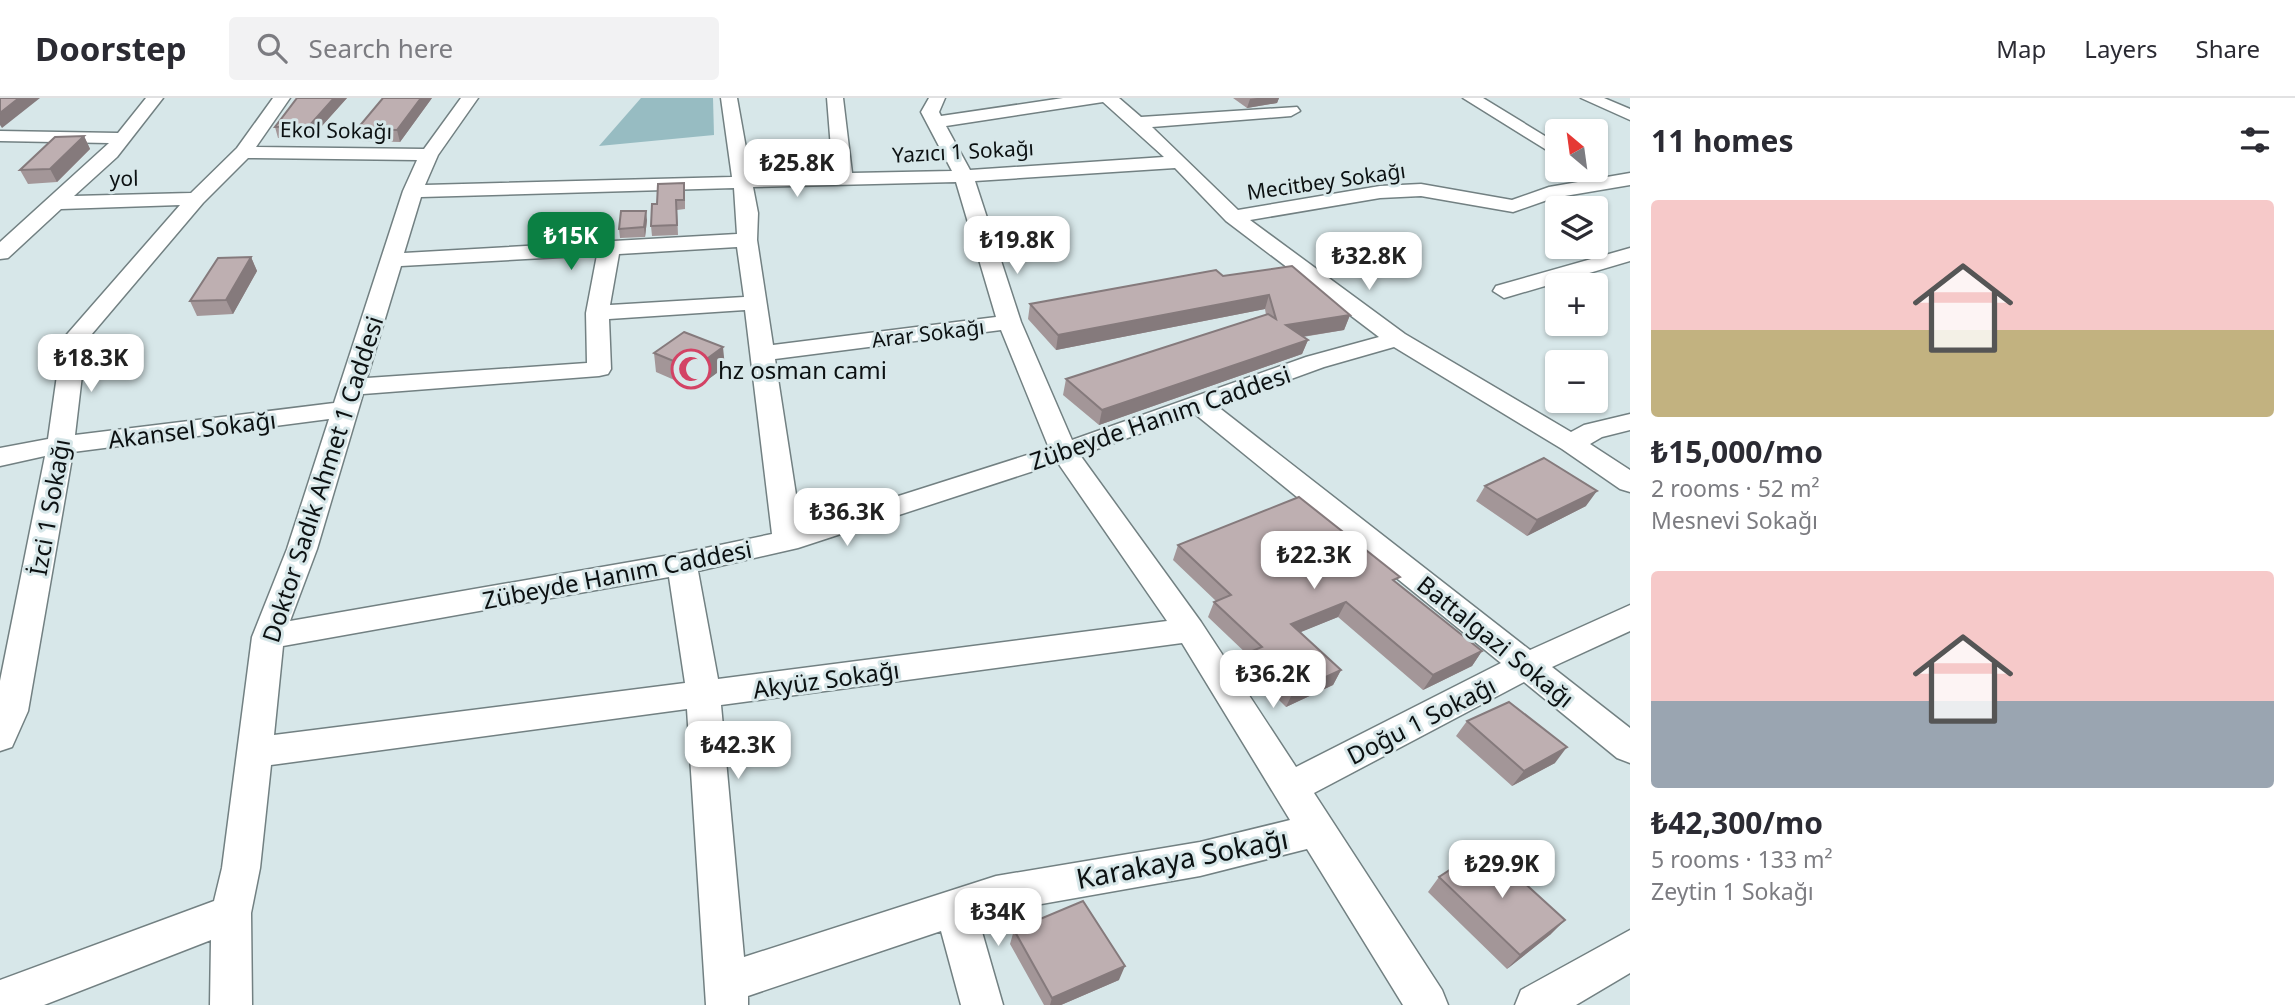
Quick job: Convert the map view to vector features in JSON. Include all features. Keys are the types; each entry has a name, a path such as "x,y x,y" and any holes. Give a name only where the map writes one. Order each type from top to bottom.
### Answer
{"street":[{"path":"0,253 111,153 155,98"},
{"name":"İzci 1 Sokağı","path":"0,737 11,710 61,445 74,340 196,199 243,152 282,98"},
{"name":"Doktor Sadık Ahmet 1 Caddesi","path":"231,1005 231,913 241,868 252,753 268,637 302,549 413,191 429,155 470,98"},
{"path":"729,98 740,180 748,213 747,240 788,541"},
{"path":"835,98 843,178"},
{"path":"937,98 930,112 964,176 1009,323 1064,452 1190,630 1427,1005"},
{"path":"935,122 1098,98"},
{"path":"1109,98 1274,250 1397,339 1571,443 1630,483"},
{"path":"1221,98 1242,114"},
{"path":"1471,98 1545,144"},
{"path":"1589,98 1630,115"},
{"path":"1135,123 1291,111"},
{"path":"0,136 122,138"},
{"name":"Ekol Sokağı","path":"243,152 429,155"},
{"name":"Yazıcı 1 Sokağı","path":"413,191 964,176 1180,162"},
{"name":"Mecitbey Sokağı","path":"1234,216 1380,192 1421,191 1513,206 1549,193 1630,179"},
{"name":"yol","path":"54,203 196,199"},
{"path":"393,260 747,240"},
{"path":"609,248 597,313 756,303"},
{"path":"1504,291 1630,254"},
{"name":"Akansel Sokağı","path":"0,457 347,399 599,369 597,313"},
{"name":"Arar Sokağı","path":"763,353 1009,323"},
{"name":"Zübeyde Hanım Caddesi","path":"268,637 682,564 788,541 1064,452 1315,362 1397,339"},
{"name":"Battalgazi Sokağı","path":"1199,404 1630,748"},
{"path":"1571,443 1592,431 1630,422"},
{"path":"682,564 703,696 727,994"},
{"name":"Doğu 1 Sokağı","path":"1290,788 1527,665 1630,617"},
{"name":"Akyüz Sokağı","path":"252,753 703,696 1190,630"},
{"name":"Karakaya Sokağı","path":"727,994 996,894 1200,859 1317,830"},
{"path":"955,908 982,1005"},
{"path":"0,1001 231,913"},
{"path":"1536,1005 1630,950"}],"shaded area":[{"path":"641,98 713,98 714,135 599,146"}],"building":[{"path":"0,98 19,98 0,113"},
{"path":"297,98 334,98 309,126 275,127"},
{"path":"383,98 421,98 397,130 357,129"},
{"path":"84,136 50,169 20,170 55,137"},
{"path":"684,183 684,200 676,200 677,225 651,226 652,204 657,204 658,184"},
{"path":"621,211 646,211 644,227 619,229"},
{"path":"251,257 226,300 190,301 218,258"},
{"path":"1292,266 1350,315 1286,325 1308,340 1102,410 1066,379 1268,314 1276,319 1269,295 1058,335 1030,304 1216,270 1223,276"},
{"path":"684,332 723,347 693,369 654,353"},
{"path":"1544,458 1597,491 1537,520 1485,486"},
{"path":"1299,497 1400,577 1393,580 1482,651 1433,675 1346,602 1291,624 1341,670 1293,692 1252,651 1262,647 1214,602 1231,595 1178,545"},
{"path":"1509,702 1567,747 1524,771 1467,721"},
{"path":"1485,847 1565,920 1520,955 1439,877"},
{"path":"1083,901 1125,966 1052,998 1014,930"}],"place":[{"name":"hz osman cami","path":"691,369"}]}
